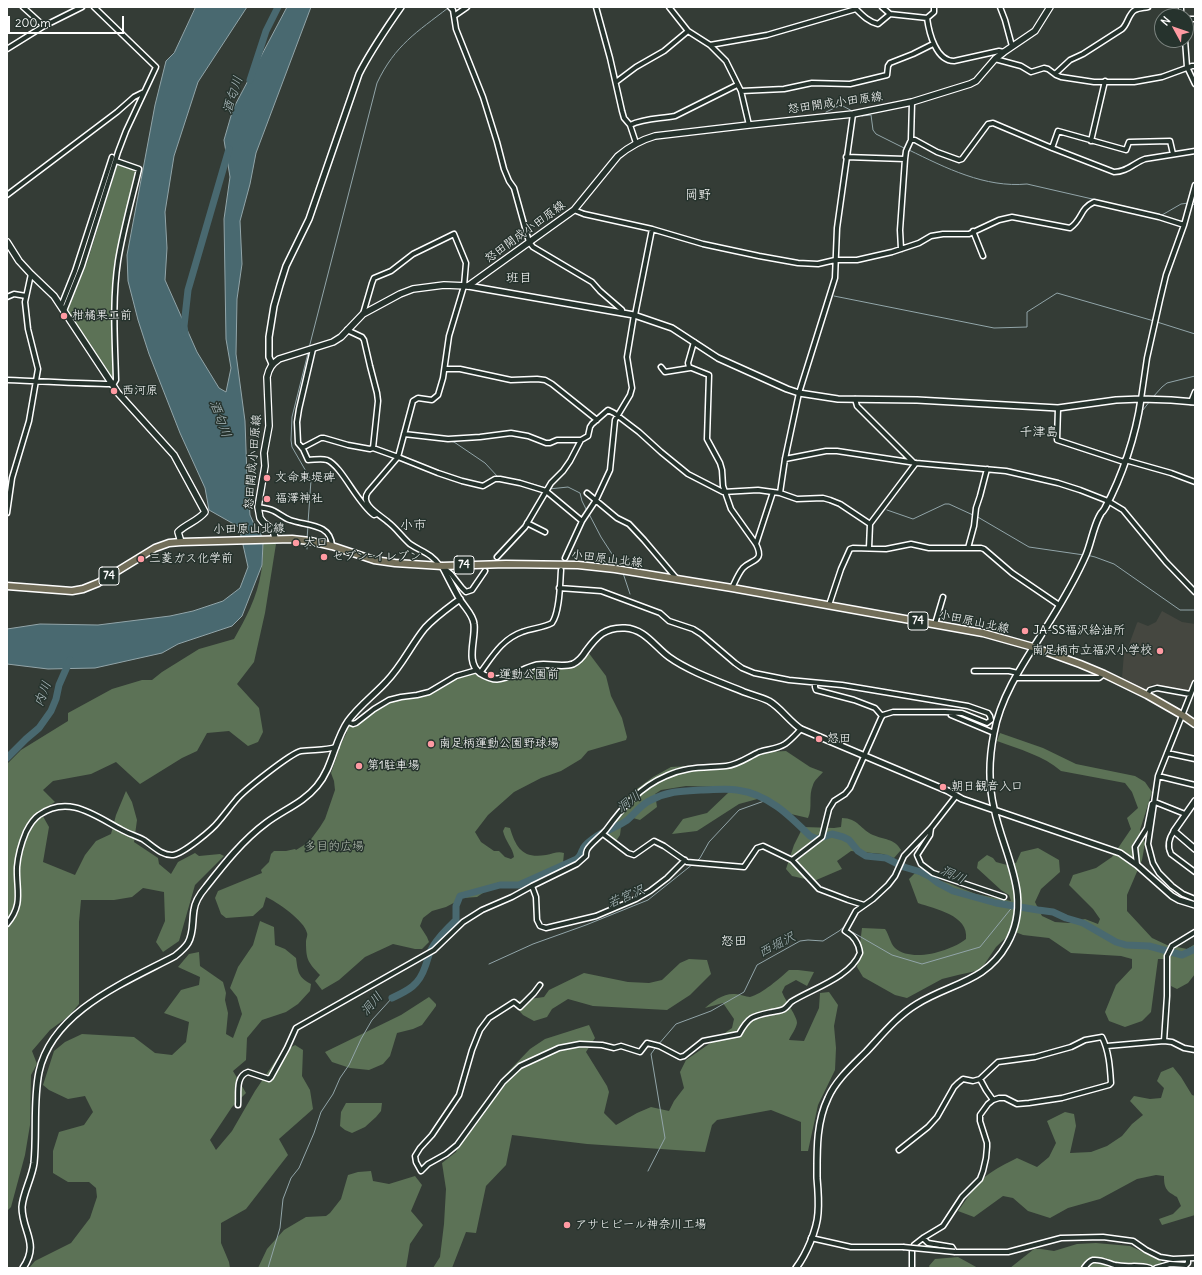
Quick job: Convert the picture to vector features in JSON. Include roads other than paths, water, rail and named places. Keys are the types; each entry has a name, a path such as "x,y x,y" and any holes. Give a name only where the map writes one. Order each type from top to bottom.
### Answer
{"main road":[{"name":"怒田開成小田原線","path":"466,286 574,210 618,156 626,149 644,139 656,136 749,124 853,114 912,102 976,81 995,59 1035,31 1050,7"},
{"path":"7,242 31,274 54,296 118,393 174,455 205,512 201,517 178,532 181,542"},
{"path":"272,364 279,359 333,342 342,337 363,314 400,294 413,289 444,286 466,286"},
{"name":"怒田開成小田原線","path":"272,364 267,377 269,426 264,453 265,466 258,507 260,518 274,530 275,538"},
{"name":"小田原山北線","path":"7,586 72,591 83,589 98,583 155,548 169,543 275,538 307,541 332,546 357,555 381,561 409,564 441,566 506,564 578,565 623,570 983,633 1033,647 1104,674 1182,714 1195,724"}],"street":[{"path":"23,7 44,26"},
{"path":"7,49 44,26 82,7"},
{"path":"62,308 82,266 126,131 156,67 94,7"},
{"path":"272,364 269,357 274,306 286,266 312,212 359,74 370,52 401,7"},
{"path":"454,16 467,7"},
{"path":"596,7 624,118 630,125 636,143"},
{"path":"669,7 688,31 710,45 726,61 741,91 749,124"},
{"path":"882,7 890,14 927,18 934,12 934,7"},
{"path":"1000,7 1012,46"},
{"path":"1055,74 1070,60 1083,54 1122,29 1127,24 1130,14 1133,11 1148,7"},
{"path":"452,9 456,29 483,97 504,170 514,188 529,242 533,247 592,282 622,310 622,313"},
{"path":"710,45 767,35 856,9 867,19 878,24 890,14"},
{"path":"927,18 929,33 933,44 945,59 949,61 998,51 1004,52"},
{"path":"616,82 636,67 664,51 688,31"},
{"path":"741,91 784,89 812,83 850,84 887,75 888,66 890,64 933,44"},
{"path":"1186,48 1187,68 1195,84"},
{"path":"995,59 1021,66 1031,72 1048,68 1061,77 1094,82 1134,82 1162,77 1195,66"},
{"path":"1091,140 1105,81"},
{"path":"630,125 644,119 675,116 737,85"},
{"path":"7,195 117,112 134,97 144,92"},
{"path":"901,249 900,230 905,160 906,151 911,140 912,102"},
{"path":"780,493 785,459 799,393 836,278 835,260 837,228 853,114"},
{"path":"911,140 915,140 937,152 959,160 962,159 988,124 993,123 1114,172 1120,172 1128,169 1139,161 1145,159 1195,151"},
{"path":"1052,148 1058,131 1126,150 1129,142 1170,141 1173,154"},
{"path":"62,308 112,157"},
{"path":"846,157 905,160"},
{"path":"7,380 36,380 113,385 116,380 115,298 118,262 139,169 116,161"},
{"path":"796,1268 808,1249 818,1214 818,1133 821,1117 830,1094 842,1077 906,1012 927,998 971,979 983,972 997,959 1008,943 1016,921 1018,901 1017,886 994,810 991,788 990,771 994,730 997,717 1017,676 1059,605 1086,554 1098,519 1108,501 1125,461 1141,399 1148,358 1166,275 1184,225 1195,185"},
{"path":"574,210 584,214 652,229 703,244 790,262 818,264 835,260 857,260 892,252 919,243 931,236 943,234 969,234 999,220 1012,217 1070,228 1078,221 1082,210 1088,204 1094,202 1159,217 1184,225"},
{"path":"565,558 582,521 596,500 610,470 614,424 632,388 627,357 652,229"},
{"path":"974,231 983,256"},
{"path":"363,314 374,278 391,271 413,254 454,234 466,263 466,286 449,336 445,369 440,391 436,398 432,400 418,398 413,401 398,457 365,495 366,502 377,514 388,522 410,543 434,558 451,574 466,592 472,590 485,571"},
{"path":"7,513 12,478 29,421 38,369 28,329 25,302 31,274"},
{"path":"466,286 634,315 672,328 707,352 729,364 799,393 838,399 917,400 1058,408 1116,400 1141,399 1193,402 1195,392"},
{"path":"7,296 14,294 26,296"},
{"path":"347,330 362,337 364,340 377,393 378,413 373,448"},
{"path":"690,368 688,364 694,342"},
{"path":"313,349 299,409 297,422 298,443 308,460 325,460 332,463 338,469 361,502 374,515 377,514"},
{"path":"661,367 665,372 690,368 709,375 706,436 720,463 725,493 734,514 759,550 756,560 743,569 732,588"},
{"path":"445,369 460,369 511,380 545,380 597,420"},
{"path":"855,399 857,406 915,463"},
{"path":"1058,408 1057,440 1125,461 1171,473 1195,482"},
{"path":"497,557 527,523 551,483 563,471 582,440 588,436 590,427 608,410 639,432 688,474 725,493 758,490 780,493 797,499 823,498 840,504 870,524"},
{"path":"404,434 448,438 511,434 528,436 546,443 561,440 582,440"},
{"path":"302,448 321,438 324,438 348,445 370,449 373,448 438,473 483,486 495,479 520,483 546,491 582,521"},
{"path":"785,459 826,451 837,451 915,463 1006,471 1058,483 1080,490 1108,501 1123,510 1166,562 1195,592"},
{"path":"869,548 870,524 915,463"},
{"path":"968,548 987,469"},
{"path":"756,544 774,492"},
{"path":"587,494 617,518 629,524 677,579"},
{"path":"258,507 272,510 284,518 320,528 332,539 332,546"},
{"path":"527,523 545,532"},
{"path":"829,605 848,552 852,548 886,549 912,544 929,548 968,548 984,550 1012,573 1059,605"},
{"path":"441,566 471,615 474,623 472,653 474,665 478,672 489,678 497,679 537,665 573,664 583,656 600,634 616,629 635,629 646,635 668,656 682,665 770,702 792,723 801,729 948,791 956,796 1120,853 1137,865 1172,896 1178,900 1195,905"},
{"path":"348,722 353,724 356,723 389,700 429,692 456,676 478,672 497,649 513,636 523,631 552,623 555,619 557,611 561,570"},
{"path":"559,588 610,593 660,613 669,621 693,629 742,668 754,673 789,680 842,685 968,706 988,713 991,720 987,723 962,713 892,712 882,716 850,788 845,794 834,802 829,809 822,837 792,860"},
{"path":"935,624 943,597"},
{"path":"23,1268 29,1258 31,1250 22,1206 34,1165 38,1073 48,1048 66,1024 78,1012 93,1001 112,989 175,956 183,949 191,936 196,903 199,895 206,886 254,832 267,822 300,802 313,791 326,773 339,737 348,722 359,708 400,667 426,628 440,614 460,599"},
{"path":"974,671 1009,670 1017,676 1090,678 1099,678 1104,674"},
{"path":"815,683 816,690 854,700 875,708 882,716"},
{"path":"1195,683 1158,776 1148,844 1153,863 1159,873 1172,886 1183,894 1195,899"},
{"path":"1147,695 1150,690 1157,688 1190,694"},
{"path":"945,712 994,730"},
{"path":"238,1105 239,1081 241,1076 248,1072 268,1079 271,1077 296,1028 434,950 463,922 482,910 512,897 577,864 586,856 587,850 603,834 625,805 651,783 666,775 683,770 699,767 727,766 740,762 760,752 779,747 787,743 801,729"},
{"path":"7,924 17,908 17,867 20,846 30,825 37,816 47,810 58,807 67,807 87,811 143,840 163,853 174,854 186,849 218,823 236,799 247,789 299,751 328,750 336,747"},
{"path":"1167,753 1195,759"},
{"path":"1158,776 1195,785"},
{"path":"540,985 520,1007 514,1002 490,1018 480,1030 472,1050 459,1095 436,1129 415,1156 416,1162 421,1171 428,1164 446,1154 457,1145 503,1082 520,1066 536,1058 559,1048 580,1044 614,1048 621,1046 640,1052 647,1043 659,1046 680,1057 684,1056 703,1041 739,1034 745,1023 755,1016 784,1009 790,1003 823,986 844,971 860,954 859,944 845,931 856,911 888,886 895,876 904,856 931,828 956,796"},
{"path":"1195,801 1170,837 1169,842 1171,854 1195,872"},
{"path":"1137,865 1135,847 1145,831 1150,808 1155,802"},
{"path":"1155,802 1185,814"},
{"path":"931,828 930,835 917,855 921,864 933,873 1004,897"},
{"path":"1174,831 1195,849"},
{"path":"603,834 628,853 634,855 654,841 687,862 744,867 757,848 763,846 792,860 819,889 864,905"},
{"path":"532,886 536,898 537,920 540,926 546,928 596,916 636,899 650,891 667,878 684,860"},
{"path":"1164,1041 1167,996 1167,956 1172,946 1195,932"},
{"path":"899,1150 938,1117 958,1083 963,1079 973,1081 980,1079 998,1062 1035,1057 1071,1047 1085,1040 1102,1037 1107,1046 1111,1083 1109,1085 1062,1098 1017,1104 1005,1098 999,1098 988,1104 980,1115 980,1121 987,1143 985,1165 980,1179 962,1197 943,1226 914,1245 912,1251 912,1268"},
{"path":"1107,1046 1164,1041 1172,1042 1184,1048 1195,1050"},
{"path":"980,1079 993,1100"},
{"path":"811,1238 851,1247 903,1246 955,1252 1008,1252 1061,1238 1104,1237 1133,1241 1152,1254 1160,1257 1173,1260 1195,1258"},
{"path":"923,1238 928,1243 952,1247 955,1252"},
{"path":"1156,1268 1170,1264 1186,1266 1188,1259"},
{"path":"1084,1268 1090,1261 1099,1260 1116,1265 1139,1265 1150,1268"}],"water":[{"path":"196,7 247,7 198,82 174,156 165,212 167,248 165,280 197,352 219,388 226,392 231,368 226,339 224,219 230,177 224,140 233,109 287,7 311,7 256,153 250,184 240,221 242,264 237,299 236,354 245,421 250,515 254,524 260,531 263,542 262,565 242,616 232,626 178,644 162,653 95,668 48,669 7,664 7,629 40,624 98,625 170,616 193,611 223,601 240,588 248,567 239,527 209,510 205,488 180,433 149,354 128,281 127,255 155,105 166,61 174,53"}],"waterway":[{"name":"酒匂川","path":"250,80 266,31 278,7"},
{"path":"309,348 377,83 391,59 399,49 417,32 448,8"},
{"path":"826,112 841,105 854,112"},
{"path":"860,115 871,115 873,130 876,134 906,149"},
{"name":"酒匂川","path":"185,333 184,326 188,290 229,149"},
{"path":"909,150 952,170 981,180 996,183 1027,184 1162,215 1181,204 1189,203"},
{"path":"834,296 994,328 1027,327 1027,312 1057,293 1154,321"},
{"path":"1157,322 1195,334"},
{"path":"308,353 292,417 291,440 292,447 311,480 308,523"},
{"path":"1153,397 1167,383 1195,376"},
{"path":"1143,410 1150,401"},
{"path":"449,441 454,442 485,463 498,477 519,480 546,488"},
{"path":"549,489 568,487 580,493 587,511"},
{"path":"887,510 913,519 945,504 949,504 973,515"},
{"path":"589,514 601,537 621,568"},
{"path":"976,516 1029,547 1084,555"},
{"path":"307,539 308,526"},
{"path":"307,544 307,549"},
{"path":"1087,555 1114,564 1180,610 1195,610"},
{"path":"623,573 630,594"},
{"name":"内川","path":"7,758 39,728 51,711 56,699 59,685 70,660"},
{"name":"若宮沢","path":"392,998 413,986 420,978 435,943 456,920 456,906 460,896 500,885 519,885 577,859 589,842 601,833 626,821 647,802 664,795 687,791 728,789 748,792 759,796 786,813 810,836 817,839 832,834 843,837 849,840 858,851 866,856 886,858 904,867 921,872 953,891 996,903 1053,912 1083,923 1116,942 1126,945 1149,946 1182,955 1195,949"},
{"name":"若宮沢","path":"697,861 709,842 739,810 767,800"},
{"name":"若宮沢","path":"489,964 533,944 648,900 693,864"},
{"name":"西堀沢","path":"847,929 892,955 922,964 980,947 1014,905"},
{"name":"西堀沢","path":"658,1045 676,1024 711,1011 744,992 757,965 800,941 823,941 844,927"},
{"name":"洞川","path":"268,1268 280,1228 283,1199 291,1178 299,1168 321,1112 333,1094 340,1078 349,1065 372,1020 392,998"},
{"name":"西堀沢","path":"648,1171 665,1138 651,1054 656,1047"}],"tunnel":[{"path":"485,571 497,557"}],"place":[{"name":"柑橘果工前","path":"64,316"},
{"name":"西河原","path":"114,391"},
{"name":"文命東堤碑","path":"267,478"},
{"name":"福澤神社","path":"267,499"},
{"name":"大口","path":"296,543"},
{"name":"セブン-イレブン","path":"324,557"},
{"name":"三菱ガス化学前","path":"141,559"},
{"name":"JA-SS福沢給油所","path":"1025,631"},
{"name":"南足柄市立福沢小学校","path":"1160,651"},
{"name":"運動公園前","path":"491,675"},
{"name":"怒田","path":"819,739"},
{"name":"南足柄運動公園野球場","path":"431,744"},
{"name":"第1駐車場","path":"359,766"},
{"name":"朝日観音入口","path":"943,787"},
{"name":"アサヒビール神奈川工場","path":"567,1225"}],"district":[{"name":"岡野","path":"698,195"},
{"name":"班目","path":"519,278"},
{"name":"千津島","path":"1039,432"},
{"name":"小市","path":"413,525"},
{"name":"怒田","path":"734,941"}],"park label":[{"name":"多目的広場","path":"334,847"}]}
